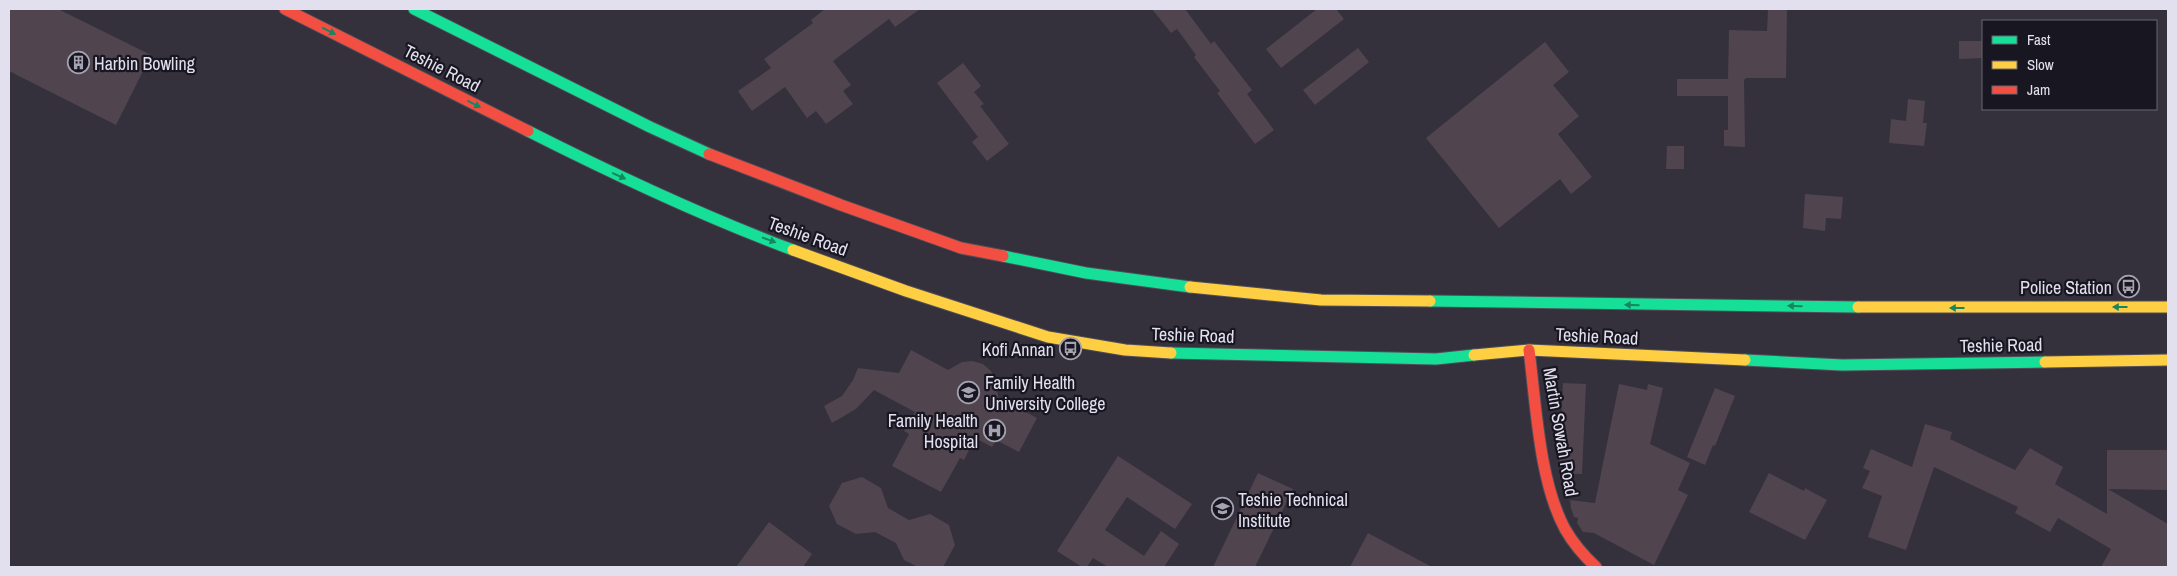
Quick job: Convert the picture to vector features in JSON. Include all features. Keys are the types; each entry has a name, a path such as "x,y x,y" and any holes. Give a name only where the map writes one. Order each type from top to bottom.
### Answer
{"main road":[{"name":"Teshie Road","path":"285,9 599,167 729,226 906,291 1048,337 1125,350 1190,354 1436,359 1529,350 1842,365 2168,360"},
{"name":"Teshie Road","path":"414,9 650,127 727,162 840,206 961,248 1166,286 1321,300 1946,308 2168,307"},
{"name":"Martin Sowah Road","path":"1529,350 1550,484 1562,523 1584,556 1596,567"}],"building":[{"name":"Harbin Bowling","path":"9,9 58,9 151,55 116,125 9,71"},
{"path":"825,9 920,9 895,27 889,19 833,61 851,85 843,91 853,104 826,124 816,111 807,118 785,87 752,111 738,91 771,68 764,59 813,23 811,20"},
{"path":"1152,9 1185,9 1211,44 1214,41 1252,90 1247,94 1274,130 1255,144 1217,93 1220,91 1194,57 1196,55 1177,29 1171,33"},
{"path":"1317,9 1336,9 1344,19 1281,68 1266,49"},
{"path":"1768,9 1787,9 1786,78 1746,78 1744,80 1745,147 1724,146 1724,130 1728,130 1728,96 1677,96 1677,79 1728,79 1729,30 1767,31"},
{"path":"1959,41 1982,41 1982,58 1959,59"},
{"path":"1545,42 1569,72 1553,85 1579,116 1558,134 1592,177 1571,194 1560,179 1499,228 1426,138"},
{"path":"1358,48 1369,62 1315,105 1303,90"},
{"path":"963,63 981,86 974,92 984,104 980,106 1009,144 987,161 972,142 978,137 937,83"},
{"path":"1908,99 1925,101 1923,123 1927,123 1924,146 1889,143 1891,119 1906,121"},
{"path":"1667,146 1684,146 1684,169 1666,169"},
{"path":"1805,194 1843,197 1841,219 1826,218 1825,231 1803,228"},
{"path":"911,350 948,370 962,362 972,361 983,364 991,371 996,380 998,397 1037,418 1019,452 996,440 992,447 975,438 964,460 960,458 941,492 892,466 909,434 904,431 915,412 874,390 856,409 832,423 824,406 842,396 853,380 858,368 899,373"},
{"path":"1563,383 1586,384 1582,474 1561,473 1559,463"},
{"path":"1619,384 1647,390 1648,384 1663,388 1650,444 1690,463 1678,490 1688,495 1654,565 1594,533 1583,532 1577,523 1578,518 1574,517 1571,508 1570,500 1595,503"},
{"path":"1715,388 1735,396 1715,446 1713,445 1705,465 1687,457"},
{"path":"1925,424 1952,432 1950,439 2015,470 2030,448 2063,467 2055,484 2107,514 2107,450 2168,450 2168,490 2108,489 2168,524 2168,567 2101,567 2111,549 2058,518 2050,532 2015,513 2018,507 1934,467 1906,550 1868,537 1882,496 1862,488 1870,471 1863,468 1871,449 1912,467"},
{"path":"1118,456 1192,504 1175,529 1127,497 1105,530 1144,556 1161,531 1179,544 1164,567 1108,567 1093,558 1087,567 1082,567 1057,551"},
{"path":"1258,473 1293,489 1255,567 1213,567"},
{"path":"1769,473 1804,491 1805,488 1827,500 1805,540 1749,512"},
{"path":"862,477 881,488 888,508 909,520 930,514 949,525 955,545 943,567 918,567 904,560 896,543 875,532 856,534 837,524 829,506 842,483"},
{"path":"769,522 812,554 803,567 736,567"},
{"path":"1368,533 1432,567 1350,567"}],"traffic: fast":[{"path":"414,9 650,127 709,154"},
{"path":"528,131 659,194 793,250"},
{"path":"1003,256 1086,273 1190,287"},
{"path":"1430,301 1858,307"},
{"path":"1171,353 1436,359 1474,355"},
{"path":"1745,360 1842,365 2045,362"}],"traffic: slow":[{"path":"793,250 906,291 1048,337 1125,350 1171,353"},
{"path":"1190,287 1321,300 1430,301"},
{"path":"1858,307 2168,307"},
{"path":"1474,355 1529,350 1745,360"},
{"path":"2045,362 2168,360"}],"traffic: jam":[{"path":"285,9 528,131"},
{"path":"709,154 841,205 961,248 1003,256"},
{"path":"1529,350 1540,442 1549,488 1565,529 1579,549 1596,567"}],"place":[{"name":"Harbin Bowling","path":"78,63"},
{"name":"Police Station","path":"2128,287"},
{"name":"Kofi Annan","path":"1070,349"},
{"name":"Family Health University College","path":"969,392"},
{"name":"Family Health Hospital","path":"994,430"},
{"name":"Teshie Technical Institute","path":"1222,509"}]}
